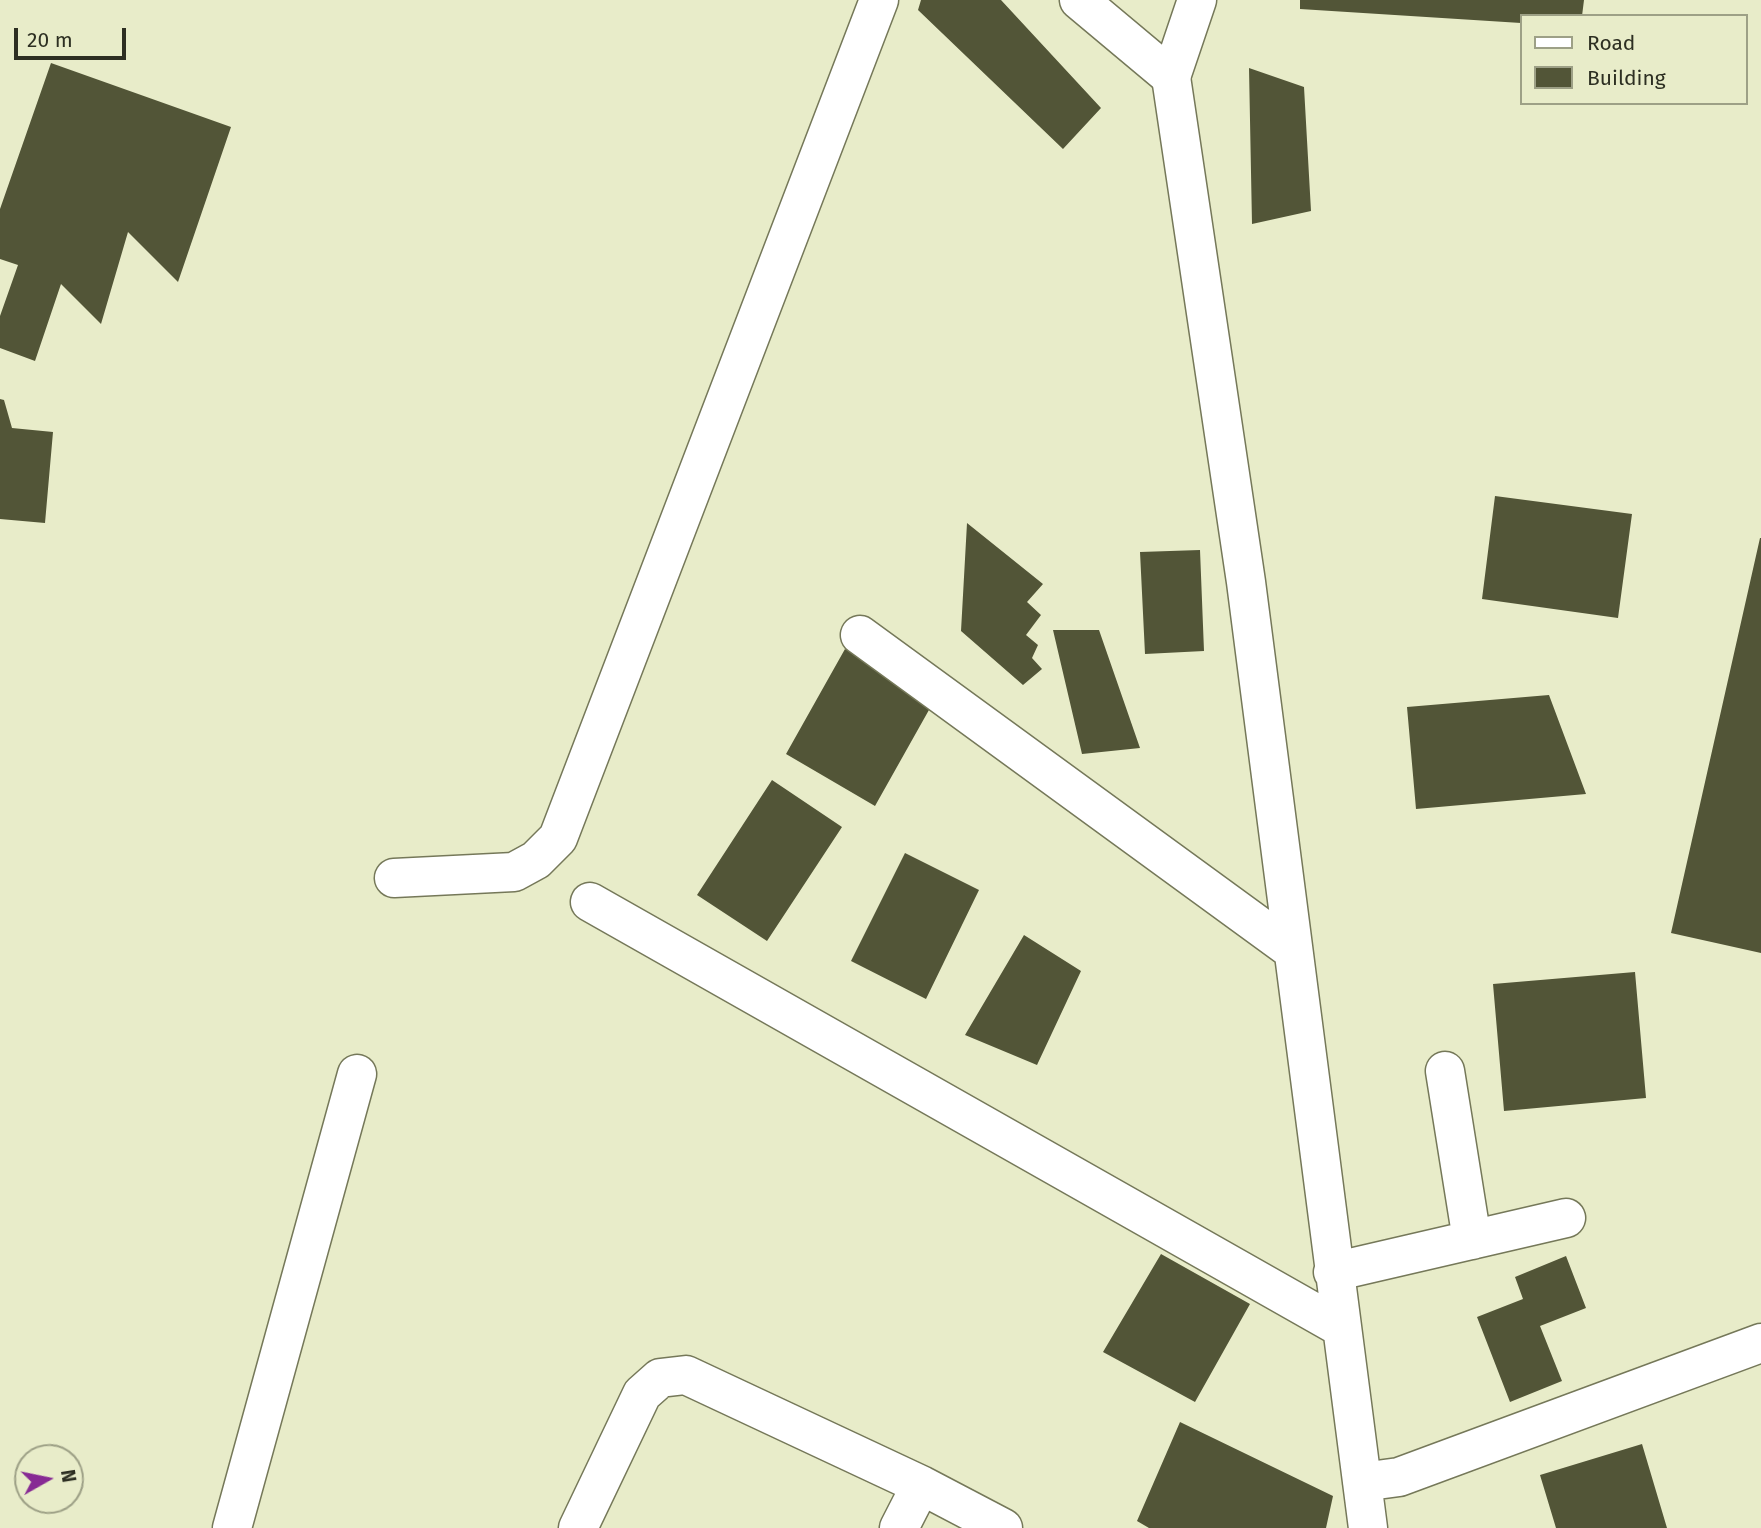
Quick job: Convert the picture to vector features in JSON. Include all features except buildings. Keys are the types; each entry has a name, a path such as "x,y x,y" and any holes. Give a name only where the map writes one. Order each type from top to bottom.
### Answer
{"main road":[{"path":"394,878 514,872 536,860 558,838 880,0"},
{"path":"1079,0 1171,77"},
{"path":"1197,0 1171,77 1246,582 1368,1528"},
{"path":"860,635 1292,950"},
{"path":"590,902 1340,1327"},
{"path":"1445,1071 1472,1240"},
{"path":"232,1528 357,1074"},
{"path":"1333,1272 1566,1218"},
{"path":"1362,1482 1399,1477 1761,1343"},
{"path":"578,1528 642,1394 660,1378 672,1375 696,1377 921,1485 1003,1528"},
{"path":"899,1528 921,1485"}]}
